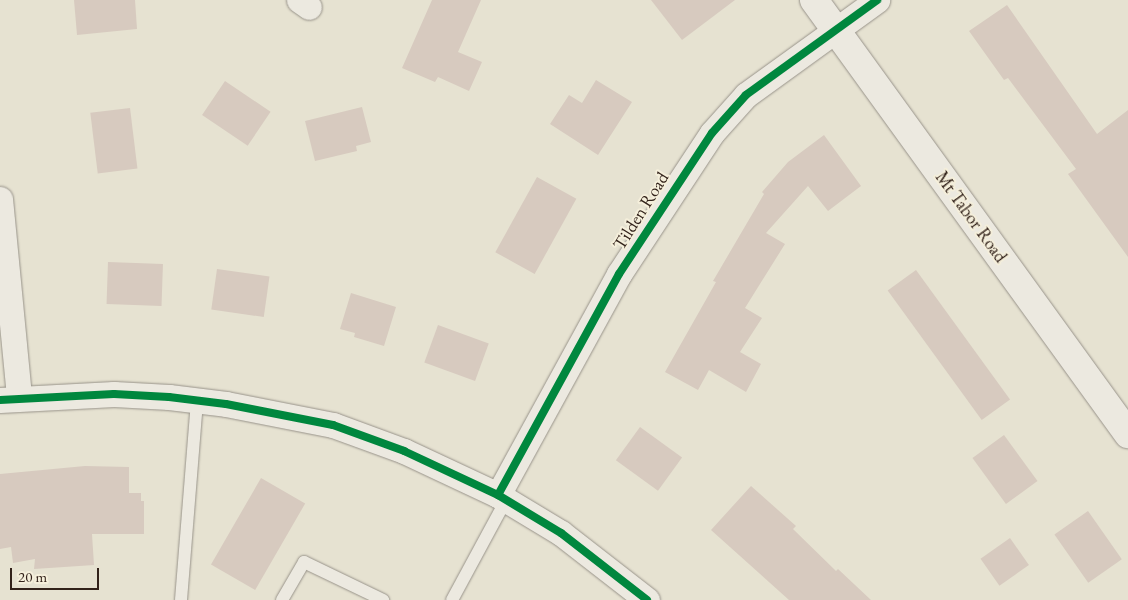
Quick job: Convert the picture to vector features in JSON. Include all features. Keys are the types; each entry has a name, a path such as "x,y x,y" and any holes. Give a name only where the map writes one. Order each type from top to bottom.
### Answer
{"street":[{"name":"Mt Tabor Road","path":"814,0 1128,434"},
{"name":"Tilden Road","path":"502,498 619,274 712,133 746,95 877,0"},
{"path":"0,199 9,398 114,394 197,400 333,426 404,450 502,498 561,533 647,600"}],"lane":[{"path":"181,600 197,400"},
{"path":"452,600 502,498"},
{"path":"282,600 304,562 382,600"}],"building":[{"path":"74,0 135,0 137,29 77,35"},
{"path":"432,0 481,0 458,52 482,62 469,91 438,77 435,82 402,68"},
{"path":"651,0 735,0 682,40"},
{"path":"1007,5 1097,134 1128,110 1128,257 1068,174 1076,169 1008,78 1004,80 969,31"},
{"path":"596,80 632,102 598,155 550,124 569,95 582,103"},
{"path":"225,81 271,112 248,146 202,115"},
{"path":"362,107 371,142 356,146 357,151 315,161 305,121"},
{"path":"130,108 137,169 98,173 90,113"},
{"path":"824,135 861,186 828,211 808,186 766,233 785,244 745,308 762,318 740,352 761,364 746,392 709,370 698,390 665,372 716,282 713,281 764,194 762,192 788,162"},
{"path":"537,177 576,199 535,274 495,252"},
{"path":"108,262 163,264 162,306 107,304"},
{"path":"217,269 269,276 264,317 211,310"},
{"path":"916,270 1010,399 982,420 888,291"},
{"path":"351,293 396,307 384,346 354,337 355,333 340,329"},
{"path":"438,325 489,343 475,381 424,363"},
{"path":"640,427 682,458 658,491 616,460"},
{"path":"1004,435 1038,481 1006,504 972,458"},
{"path":"85,466 129,467 129,493 141,493 141,501 144,501 144,534 92,534 94,565 34,569 35,559 13,563 11,547 0,549 0,474"},
{"path":"261,478 305,504 255,590 211,565"},
{"path":"751,486 796,526 793,529 836,571 838,569 871,600 789,600 711,530"},
{"path":"1088,511 1122,559 1088,583 1054,535"},
{"path":"1010,538 1029,565 999,586 981,559"}],"cycle path":[{"path":"498,495 619,274 712,133 746,95 877,0"},
{"path":"0,400 114,394 169,397 226,404 333,425 404,451 498,495 561,533 647,600"}]}
